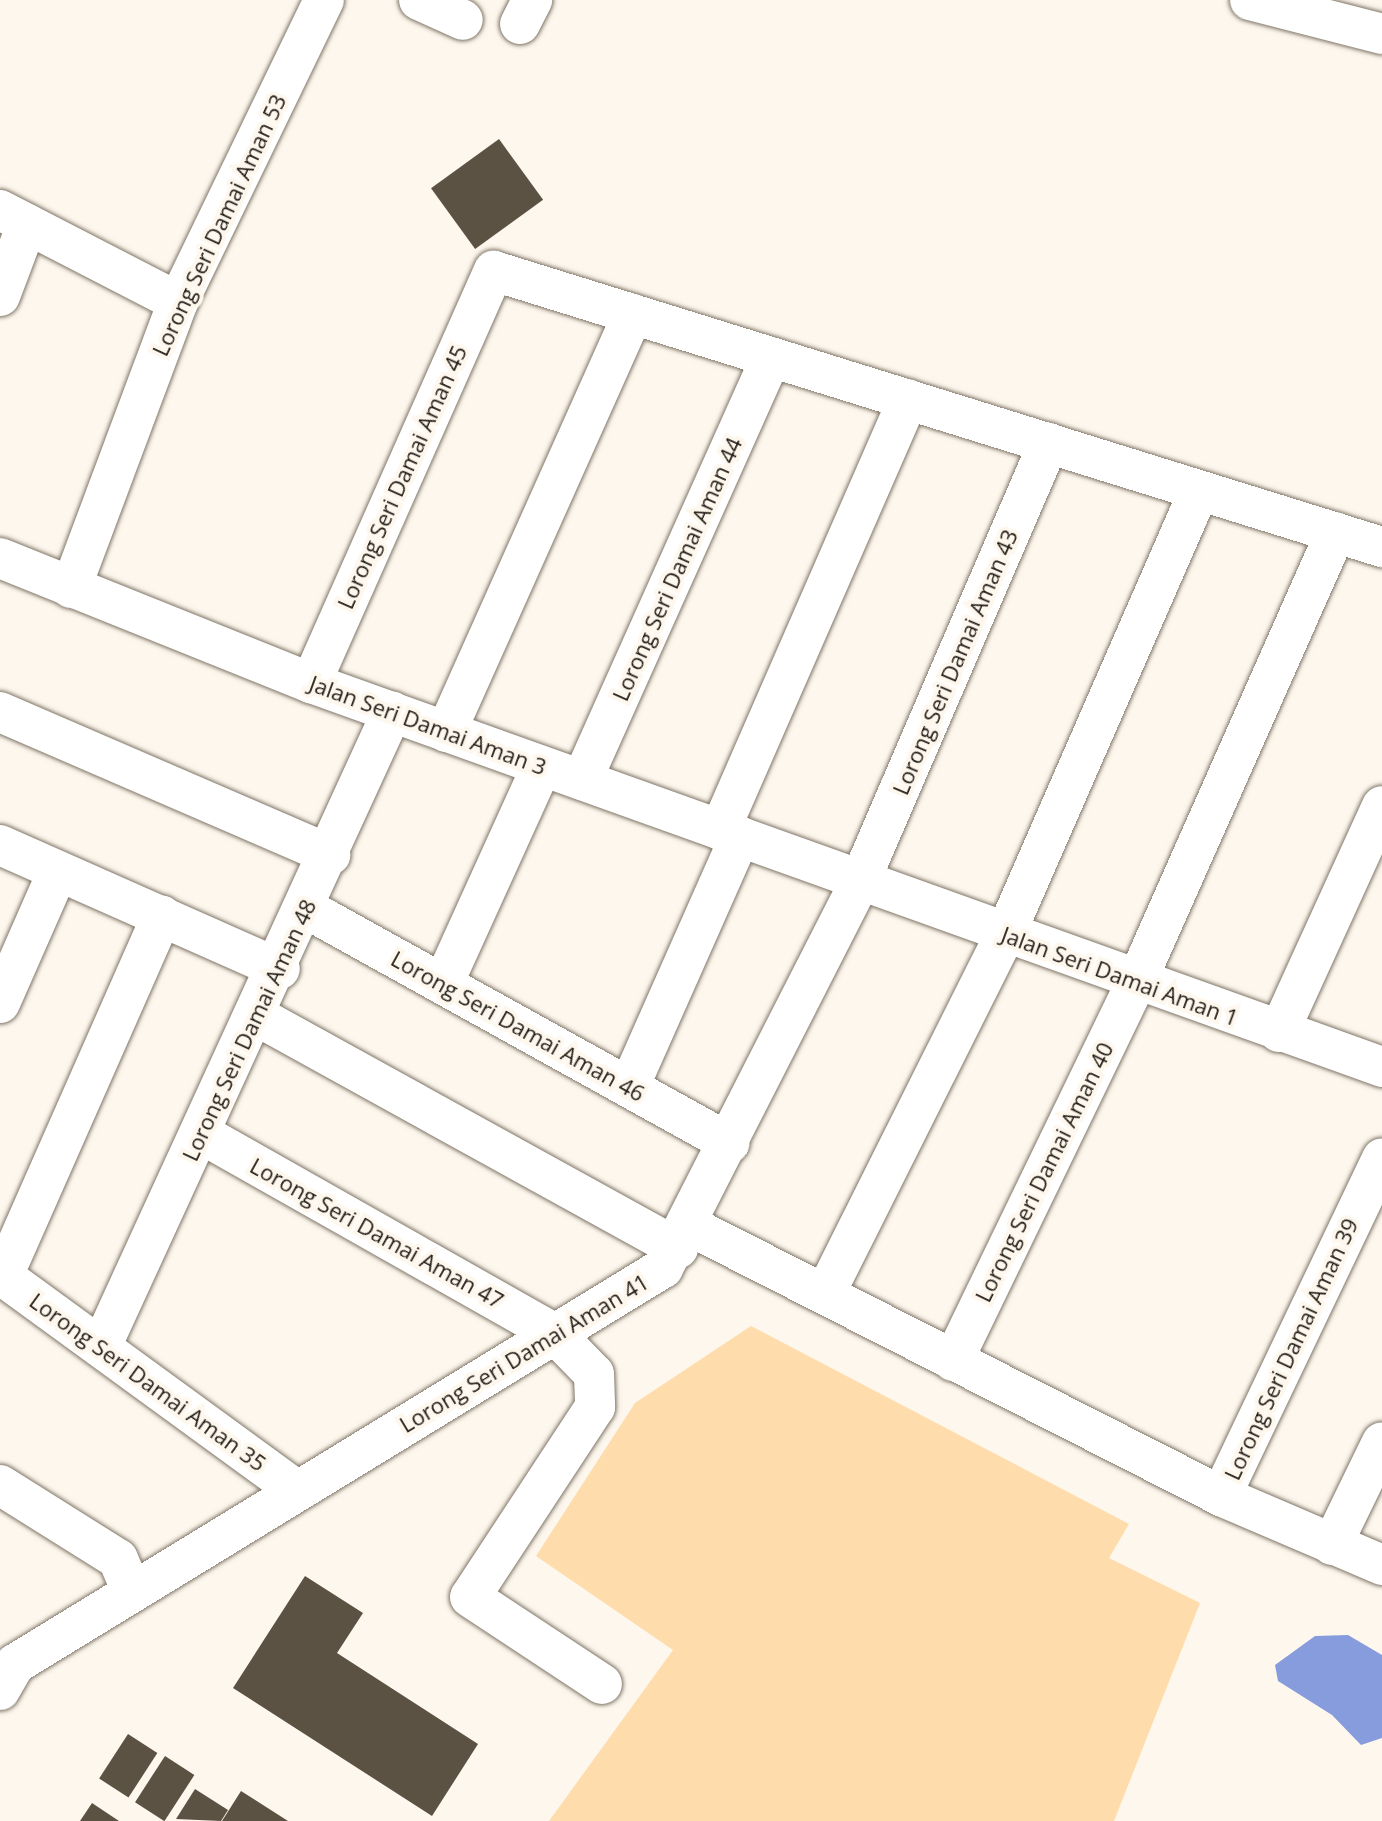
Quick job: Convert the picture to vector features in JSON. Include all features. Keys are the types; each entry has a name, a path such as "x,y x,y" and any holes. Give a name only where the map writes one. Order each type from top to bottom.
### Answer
{"street":[{"name":"Lorong Seri Damai Aman 53","path":"71,588 178,302 324,0"},
{"path":"419,0 463,20"},
{"path":"1250,0 1382,34"},
{"path":"0,296 14,217 178,302"},
{"name":"Lorong Seri Damai Aman 45","path":"311,683 494,271 633,314"},
{"path":"446,732 633,314 1382,547"},
{"name":"Lorong Seri Damai Aman 44","path":"582,780 771,357"},
{"path":"629,1087 908,399"},
{"name":"Lorong Seri Damai Aman 43","path":"860,881 1049,443"},
{"path":"825,1294 1005,935 1199,490"},
{"name":"Lorong Seri Damai Aman 40","path":"953,1361 1136,983 1336,532"},
{"name":"Jalan Seri Damai Aman 3","path":"0,558 311,683 860,881"},
{"name":"Lorong Seri Damai Aman 48","path":"101,1347 280,969 392,712"},
{"path":"0,713 330,855"},
{"path":"443,984 542,766"},
{"path":"1279,1032 1382,806"},
{"path":"0,845 280,969"},
{"path":"0,1003 58,871"},
{"name":"Jalan Seri Damai Aman 1","path":"860,881 1136,983 1382,1067"},
{"name":"Lorong Seri Damai Aman 41","path":"5,1670 554,1333 645,1283 684,1237 860,881"},
{"name":"Lorong Seri Damai Aman 46","path":"307,909 730,1143"},
{"path":"1,1275 162,916"},
{"path":"257,1016 684,1237 825,1294 1221,1496 1382,1565"},
{"name":"Lorong Seri Damai Aman 47","path":"200,1133 554,1333 594,1374 595,1407 470,1597 602,1684"},
{"name":"Lorong Seri Damai Aman 39","path":"1221,1496 1382,1158"},
{"name":"Lorong Seri Damai Aman 35","path":"1,1275 296,1490"},
{"path":"1332,1545 1382,1442"},
{"path":"0,1485 118,1559 132,1592"}],"shaded area":[{"path":"751,1326 1129,1524 1109,1558 1200,1603 1114,1821 549,1821 673,1650 536,1556 635,1403"}],"water":[{"path":"1348,1635 1382,1655 1382,1738 1361,1745 1332,1715 1278,1681 1275,1665 1315,1636"}],"building":[{"path":"499,139 543,200 475,249 431,188"},
{"path":"305,1576 363,1613 337,1653 478,1744 432,1816 233,1688"},
{"path":"128,1734 157,1753 128,1798 99,1778"},
{"path":"165,1756 194,1775 165,1821 135,1802"},
{"path":"195,1789 228,1810 221,1821 176,1819"},
{"path":"241,1791 288,1821 222,1821"},
{"path":"92,1803 119,1821 80,1821"}]}
